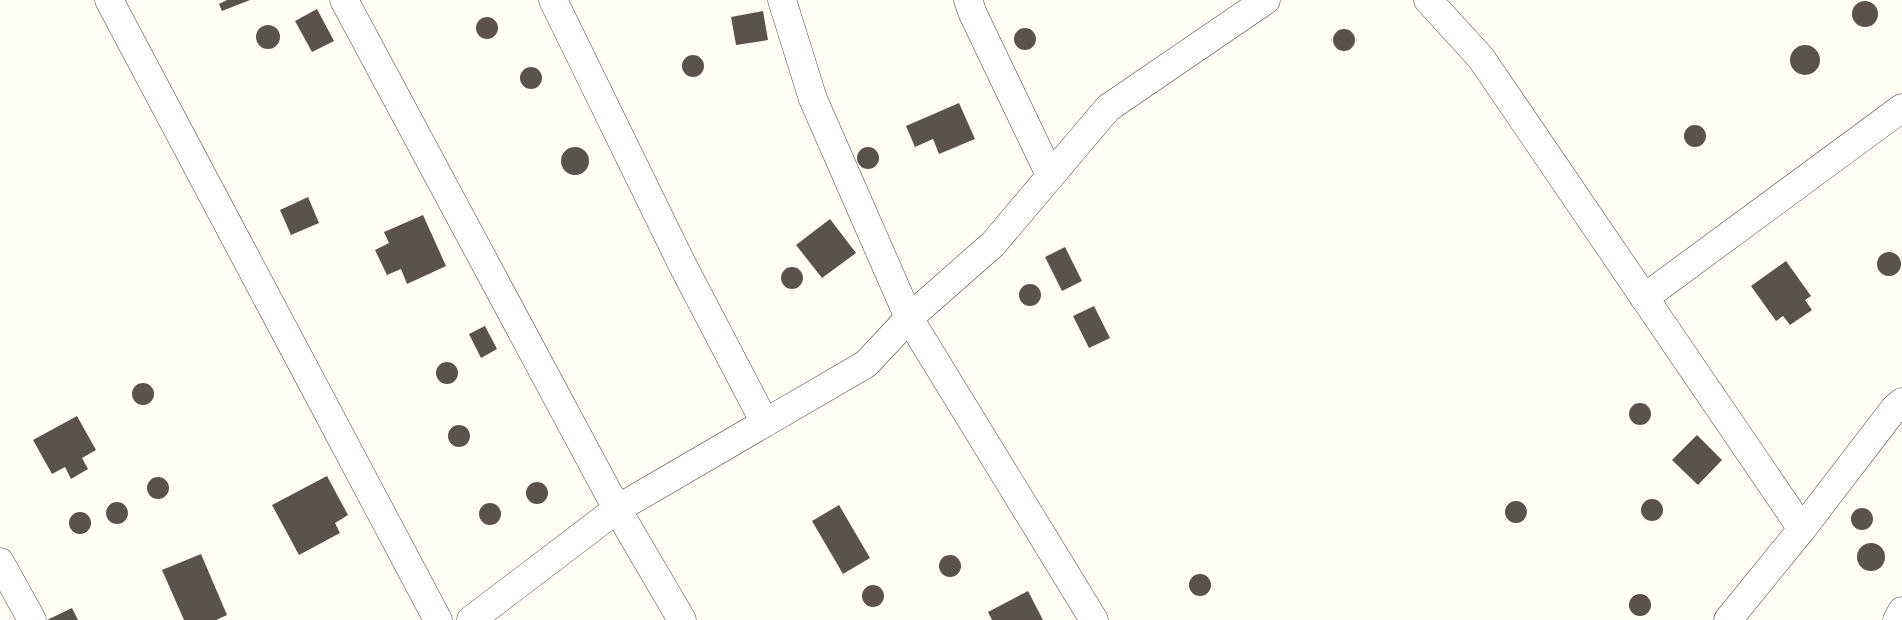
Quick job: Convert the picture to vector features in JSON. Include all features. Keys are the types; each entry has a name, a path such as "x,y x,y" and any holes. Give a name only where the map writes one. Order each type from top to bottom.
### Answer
{"street":[{"path":"109,0 438,620"},
{"path":"344,0 617,509 682,620"},
{"path":"553,0 682,264 765,423"},
{"path":"782,0 813,99 909,318 1094,620"},
{"path":"968,0 972,14 1050,175"},
{"path":"471,620 617,509 866,364 909,318 993,244 1108,108 1266,0"},
{"path":"1428,0 1481,58 1802,529"},
{"path":"1644,298 1902,108"},
{"path":"1728,620 1802,529 1894,409 1902,402"},
{"path":"0,562 32,620"},
{"path":"1897,620 1902,611"}],"building":[{"path":"227,0 250,0 222,11 219,4"},
{"path":"1865,1 1874,5 1878,14 1874,23 1865,27 1856,23 1852,14 1856,5"},
{"path":"317,9 334,41 312,52 295,21"},
{"path":"763,11 768,40 736,45 731,17"},
{"path":"487,17 495,20 498,28 495,36 487,39 479,36 476,28 479,20"},
{"path":"268,25 276,29 280,37 276,45 268,49 260,45 256,37 260,29"},
{"path":"1025,28 1033,31 1036,39 1033,47 1025,50 1017,47 1014,39 1017,31"},
{"path":"1344,29 1352,32 1355,40 1352,48 1344,51 1336,48 1333,40 1336,32"},
{"path":"1805,45 1816,49 1820,60 1816,71 1805,75 1794,71 1790,60 1794,49"},
{"path":"693,55 701,58 704,66 701,74 693,77 685,74 682,66 685,58"},
{"path":"531,67 539,70 542,78 539,86 531,89 523,86 520,78 523,70"},
{"path":"959,103 975,139 939,154 933,139 915,147 906,126"},
{"path":"1695,125 1703,128 1706,136 1703,144 1695,147 1687,144 1684,136 1687,128"},
{"path":"575,147 585,151 589,161 585,171 575,175 565,171 561,161 565,151"},
{"path":"868,147 876,150 879,158 876,166 868,169 860,166 857,158 860,150"},
{"path":"308,197 319,223 291,235 280,210"},
{"path":"423,215 446,266 407,284 401,269 387,275 375,250 389,243 384,232"},
{"path":"830,219 856,253 822,278 796,245"},
{"path":"1065,247 1082,281 1062,291 1045,257"},
{"path":"1889,252 1897,256 1901,264 1897,272 1889,276 1881,272 1877,264 1881,256"},
{"path":"1786,261 1811,296 1805,300 1812,310 1790,325 1783,316 1776,321 1751,286"},
{"path":"792,267 800,270 803,278 800,286 792,289 784,286 781,278 784,270"},
{"path":"1030,284 1038,287 1041,295 1038,303 1030,306 1022,303 1019,295 1022,287"},
{"path":"1094,306 1110,338 1089,348 1073,316"},
{"path":"485,326 497,349 481,358 469,334"},
{"path":"447,362 455,365 458,373 455,381 447,384 439,381 436,373 439,365"},
{"path":"143,383 151,386 154,394 151,402 143,405 135,402 132,394 135,386"},
{"path":"1640,403 1648,406 1651,414 1648,422 1640,425 1632,422 1629,414 1632,406"},
{"path":"77,416 96,450 82,458 88,469 71,479 65,467 52,474 33,440"},
{"path":"459,425 467,428 470,436 467,444 459,447 451,444 448,436 451,428"},
{"path":"1697,435 1722,460 1698,485 1672,460"},
{"path":"327,476 348,515 335,523 340,533 299,555 272,505"},
{"path":"158,477 166,480 169,488 166,496 158,499 150,496 147,488 150,480"},
{"path":"537,482 545,485 548,493 545,501 537,504 529,501 526,493 529,485"},
{"path":"1652,499 1660,502 1663,510 1660,518 1652,521 1644,518 1641,510 1644,502"},
{"path":"1516,501 1524,504 1527,512 1524,520 1516,523 1508,520 1505,512 1508,504"},
{"path":"117,502 125,505 128,513 125,521 117,524 109,521 106,513 109,505"},
{"path":"490,503 498,506 501,514 498,522 490,525 482,522 479,514 482,506"},
{"path":"839,505 870,558 843,574 812,521"},
{"path":"1862,508 1870,511 1873,519 1870,527 1862,530 1854,527 1851,519 1854,511"},
{"path":"80,512 88,515 91,523 88,531 80,534 72,531 69,523 72,515"},
{"path":"1871,543 1881,547 1885,557 1881,567 1871,571 1861,567 1857,557 1861,547"},
{"path":"201,554 227,615 216,620 184,620 162,570"},
{"path":"950,555 958,558 961,566 958,574 950,577 942,574 939,566 942,558"},
{"path":"1200,574 1208,577 1211,585 1208,593 1200,596 1192,593 1189,585 1192,577"},
{"path":"873,585 881,588 884,596 881,604 873,607 865,604 862,596 865,588"},
{"path":"1028,591 1043,620 992,620 988,612"},
{"path":"1640,594 1648,597 1651,605 1648,613 1640,616 1632,613 1629,605 1632,597"},
{"path":"72,608 78,620 47,620"}]}
